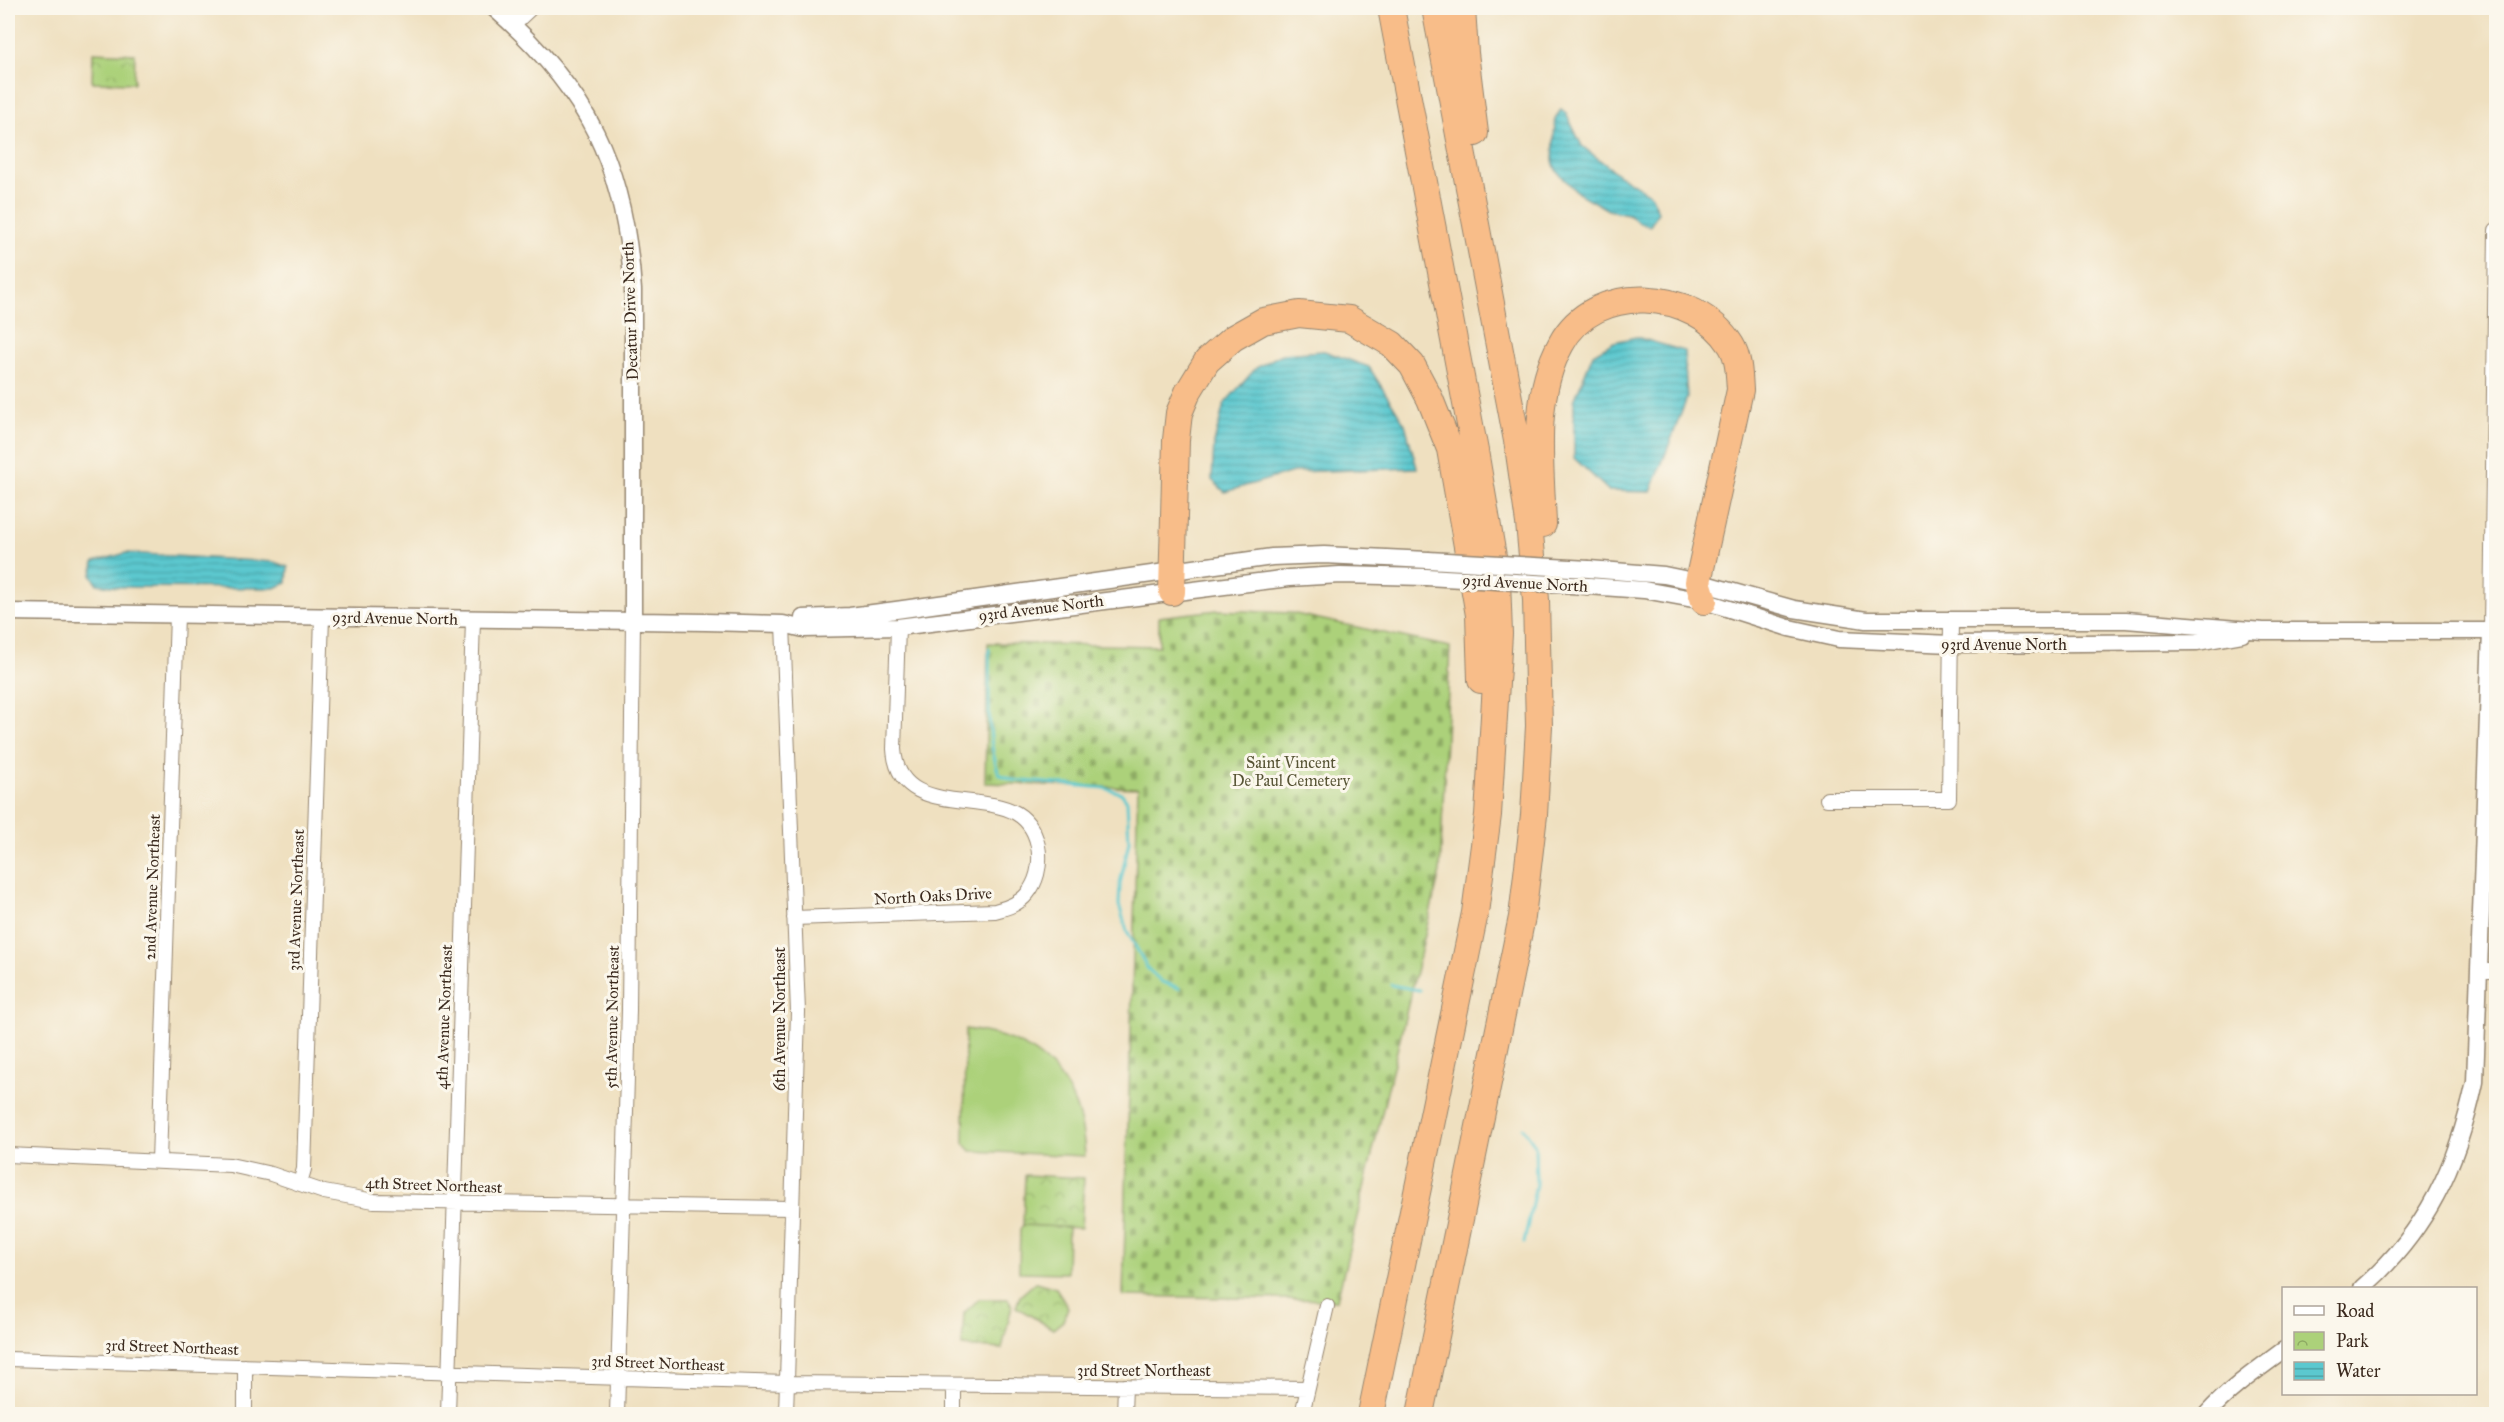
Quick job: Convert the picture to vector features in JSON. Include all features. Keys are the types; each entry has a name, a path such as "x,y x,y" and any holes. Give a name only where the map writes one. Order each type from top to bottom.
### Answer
{"highway":[{"path":"1377,8 1434,236"},
{"path":"1371,1414 1473,925 1488,815 1498,634 1497,580 1475,451 1391,8"},
{"path":"1420,1414 1522,917 1535,804 1539,726 1538,632 1526,501 1493,312 1435,8"},
{"path":"1462,8 1465,53 1485,215 1493,312"},
{"path":"1538,632 1544,562 1542,402 1547,374 1561,342 1579,321 1601,307 1628,300 1659,300 1694,310 1731,346 1738,365 1740,390 1701,592"},
{"path":"1172,581 1176,440 1179,413 1188,392 1207,361 1233,338 1263,321 1299,314 1349,319 1392,344 1412,365 1430,399 1450,449 1479,615 1488,815"}],"street":[{"name":"Decatur Drive North","path":"494,8 514,24 547,58 594,126 613,169 622,204 630,246 633,290 633,620"},
{"path":"514,24 531,8"},
{"path":"2363,1287 2398,1252 2422,1222 2454,1158 2475,1082 2488,971 2494,631 2496,230"},
{"name":"93rd Avenue North","path":"8,612 473,620 633,620 783,624 804,629 898,627 1172,581 1272,557 1324,555 1427,568 1588,578 1656,574 1789,628 1839,639 1951,645 2197,642 2263,631"},
{"name":"93rd Avenue North","path":"783,624 799,618 850,616 1172,581 1340,575 1427,568"},
{"name":"93rd Avenue North","path":"1701,592 1866,620 2126,620 2263,631 2494,631"},
{"name":"2nd Avenue Northeast","path":"159,1161 177,615"},
{"name":"3rd Avenue Northeast","path":"300,1184 304,1169 322,617"},
{"name":"4th Avenue Northeast","path":"448,1414 473,620"},
{"name":"5th Avenue Northeast","path":"617,1414 629,1010 633,620"},
{"path":"1827,799 1949,799 1951,621"},
{"name":"6th Avenue Northeast","path":"783,624 798,1012 786,1414"},
{"name":"North Oaks Drive","path":"794,918 995,911 1018,902 1035,882 1038,870 1037,842 1025,820 1003,808 921,792 900,774 895,762 894,749 898,627"},
{"name":"4th Street Northeast","path":"8,1155 230,1165 357,1199 455,1203 792,1208"},
{"path":"1302,1414 1327,1306"},
{"path":"2207,1414 2242,1382 2282,1351"},
{"name":"3rd Street Northeast","path":"8,1359 787,1383 1308,1388"},
{"path":"245,1366 245,1414"},
{"path":"954,1385 954,1414"},
{"path":"1124,1414 1125,1386"}],"green space":[{"path":"93,52 135,54 134,83 92,82"},
{"name":"Saint Vincent De Paul Cemetery","path":"1218,610 1291,613 1450,647 1440,872 1337,1300 1123,1296 1138,788 985,783 988,643 1159,646 1159,617"},
{"path":"965,1029 1015,1042 1035,1053 1052,1067 1065,1085 1075,1105 1082,1129 1085,1156 971,1151 964,1143"},
{"path":"1025,1175 1084,1178 1081,1228 1023,1225"},
{"path":"1023,1225 1068,1227 1067,1273 1019,1272 1020,1229"},
{"path":"1036,1282 1056,1288 1068,1307 1063,1321 1053,1329 1016,1307 1020,1296"},
{"path":"979,1299 1008,1299 1012,1305 1002,1349 962,1346 964,1313"}],"water":[{"path":"1561,109 1566,113 1582,146 1653,198 1658,212 1650,226 1640,223 1628,214 1608,210 1578,193 1556,170 1553,161 1555,120"},
{"path":"1636,337 1684,351 1687,398 1651,492 1609,491 1574,458 1574,401 1593,354 1614,342"},
{"path":"1324,351 1369,367 1405,424 1417,468 1293,472 1225,492 1212,480 1214,443 1224,404 1256,368 1282,354"},
{"path":"126,553 274,562 288,567 287,583 274,588 118,587 97,584 92,575 94,562"}],"waterway":[{"path":"989,649 990,729 999,774 1013,780 1104,788 1121,793 1127,801 1129,841 1120,884 1119,905 1127,931 1148,969 1162,982 1179,988"},
{"path":"1391,985 1419,990"},
{"path":"1523,1128 1535,1145 1536,1184 1524,1243"}]}
